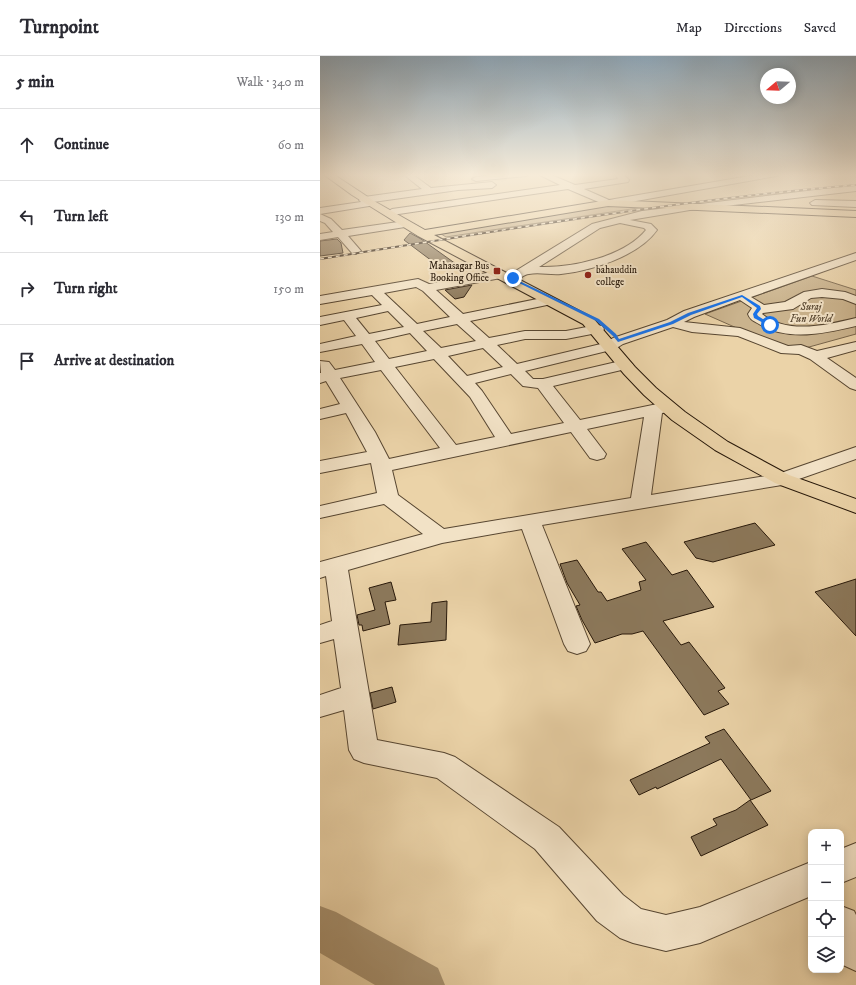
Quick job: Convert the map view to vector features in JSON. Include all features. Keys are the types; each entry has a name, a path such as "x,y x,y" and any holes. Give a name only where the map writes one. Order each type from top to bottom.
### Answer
{"main road":[{"path":"394,217 597,320 615,335 614,344 625,365 660,408 743,459 856,506"},
{"path":"400,217 497,275 588,321 614,344 666,396 708,429 787,477 856,498"},
{"path":"425,233 520,217"}],"street":[{"path":"321,217 328,221 356,252"},
{"path":"513,278 596,226 630,217"},
{"path":"527,270 570,269 600,261 631,247 646,238 652,230 647,226 616,221"},
{"path":"320,237 405,224"},
{"path":"464,382 513,368 614,344 672,323 689,314 856,256"},
{"path":"427,288 497,275"},
{"path":"320,300 418,283 427,288 529,383 544,384 625,365"},
{"path":"374,290 414,329 476,394 507,441"},
{"path":"856,300 845,296 822,293 808,295 788,306 759,309 755,314 760,320 770,325 791,330 814,330 856,322"},
{"path":"742,296 756,304 759,309"},
{"path":"320,348 547,301"},
{"path":"320,321 391,307"},
{"path":"501,311 538,334"},
{"path":"348,316 452,452"},
{"path":"672,323 692,328 740,332 786,350 802,350 815,356 838,374 856,385"},
{"path":"325,377 525,335 566,335 597,329"},
{"path":"815,356 856,346"},
{"path":"320,359 325,377 350,407 366,432 380,461 388,497 440,536"},
{"path":"838,374 856,370"},
{"path":"544,384 597,454"},
{"path":"320,414 350,407"},
{"path":"320,467 452,452 660,408 640,502"},
{"path":"808,880 700,925 666,933 633,925 610,908 547,838 444,766 364,750 345,626 328,568 440,536 787,477 856,453"},
{"path":"320,512 388,497"},
{"path":"530,521 577,644"},
{"path":"320,634 345,626"},
{"path":"320,706 356,695"},
{"path":"844,865 856,860"},
{"path":"844,930 856,952"}],"green space":[{"path":"533,217 576,217 446,237 438,232"},
{"name":"Suraj Fun World","path":"812,276 856,290 856,334 791,352 705,314"}],"building":[{"path":"410,233 456,264 440,267 404,240"},
{"path":"337,239 341,243 343,253 320,256 320,241"},
{"path":"472,285 464,297 455,299 445,290"},
{"path":"755,523 775,545 713,562 696,558 684,542"},
{"path":"646,542 672,575 687,570 714,607 663,621 681,645 689,642 725,688 718,691 729,704 704,715 643,631 632,634 622,634 595,643 582,620 576,606 580,605 567,583 560,564 577,560 598,592 601,592 607,601 641,590 639,582 646,580 622,549"},
{"path":"856,579 856,636 815,592"},
{"path":"391,582 396,600 385,602 390,624 363,631 362,625 359,625 357,615 375,610 369,588"},
{"path":"447,601 446,640 398,645 400,625 431,622 432,603"},
{"path":"392,687 396,702 373,709 370,693"},
{"path":"724,729 771,791 751,800 721,759 657,789 656,787 639,795 630,780 710,743 705,737"},
{"path":"750,800 768,825 701,856 691,837 717,825 713,819 736,810"}],"waterway":[{"path":"320,928 421,985"}],"railway":[{"path":"320,259 585,217"}],"place":[{"name":"Mahasagar Bus Booking Office","path":"497,271"},
{"name":"bahauddin college","path":"588,275"}],"route":[{"path":"513,278 597,320 615,335 618,341 672,323 689,314 742,296 759,307 755,314 756,317 770,325"}]}
